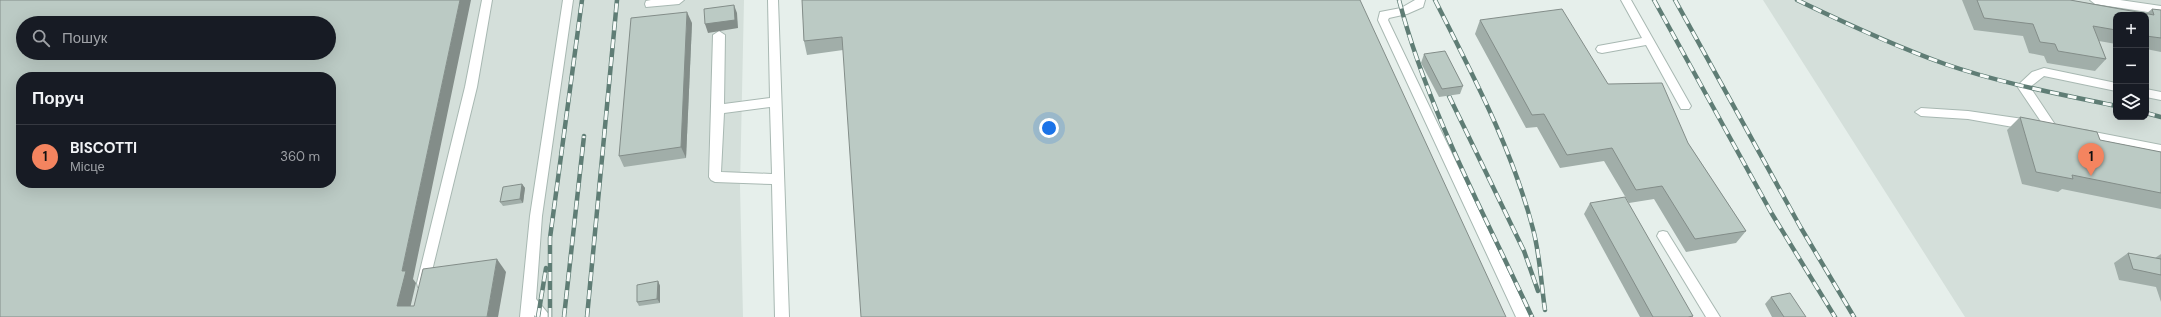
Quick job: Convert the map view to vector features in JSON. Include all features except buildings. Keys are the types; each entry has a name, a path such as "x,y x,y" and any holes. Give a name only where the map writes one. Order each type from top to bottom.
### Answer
{"lane":[{"path":"420,295 471,87 487,0"},
{"path":"527,317 536,216 568,0"},
{"path":"650,4 680,0"},
{"path":"773,0 782,317"},
{"path":"1420,0 1419,4 1402,11 1384,15 1383,20 1523,317"},
{"path":"1626,0 1685,106"},
{"path":"2095,0 2161,10"},
{"path":"719,36 715,177 778,179"},
{"path":"1602,49 1628,43 1649,41"},
{"path":"2052,129 2023,86 2036,75 2044,72 2113,86"},
{"path":"2149,94 2161,96"},
{"path":"718,109 776,102"},
{"path":"1920,112 1968,115 2052,129 2161,150"},
{"path":"1663,236 1713,317"},
{"path":"529,301 544,317"}],"shaded area":[{"path":"0,0 744,0 740,186 743,317 0,317"},
{"path":"1763,0 2161,0 2161,317 1965,317"}],"railway":[{"path":"550,317 550,238 582,0"},
{"path":"587,317 617,0"},
{"path":"1399,0 1425,82 1441,122 1476,200 1532,317"},
{"path":"1435,0 1490,112 1514,169 1533,229 1539,259 1545,310"},
{"path":"1654,0 1772,214 1835,317"},
{"path":"1675,0 1801,228 1854,317"},
{"path":"1797,0 1851,26 1945,64 2008,82 2113,105"},
{"path":"1449,96 1524,251 1538,291"},
{"path":"2149,114 2161,117"},
{"path":"564,317 584,136"},
{"path":"538,317 546,268"}],"place":[{"name":"BISCOTTI","path":"2091,176"}]}
